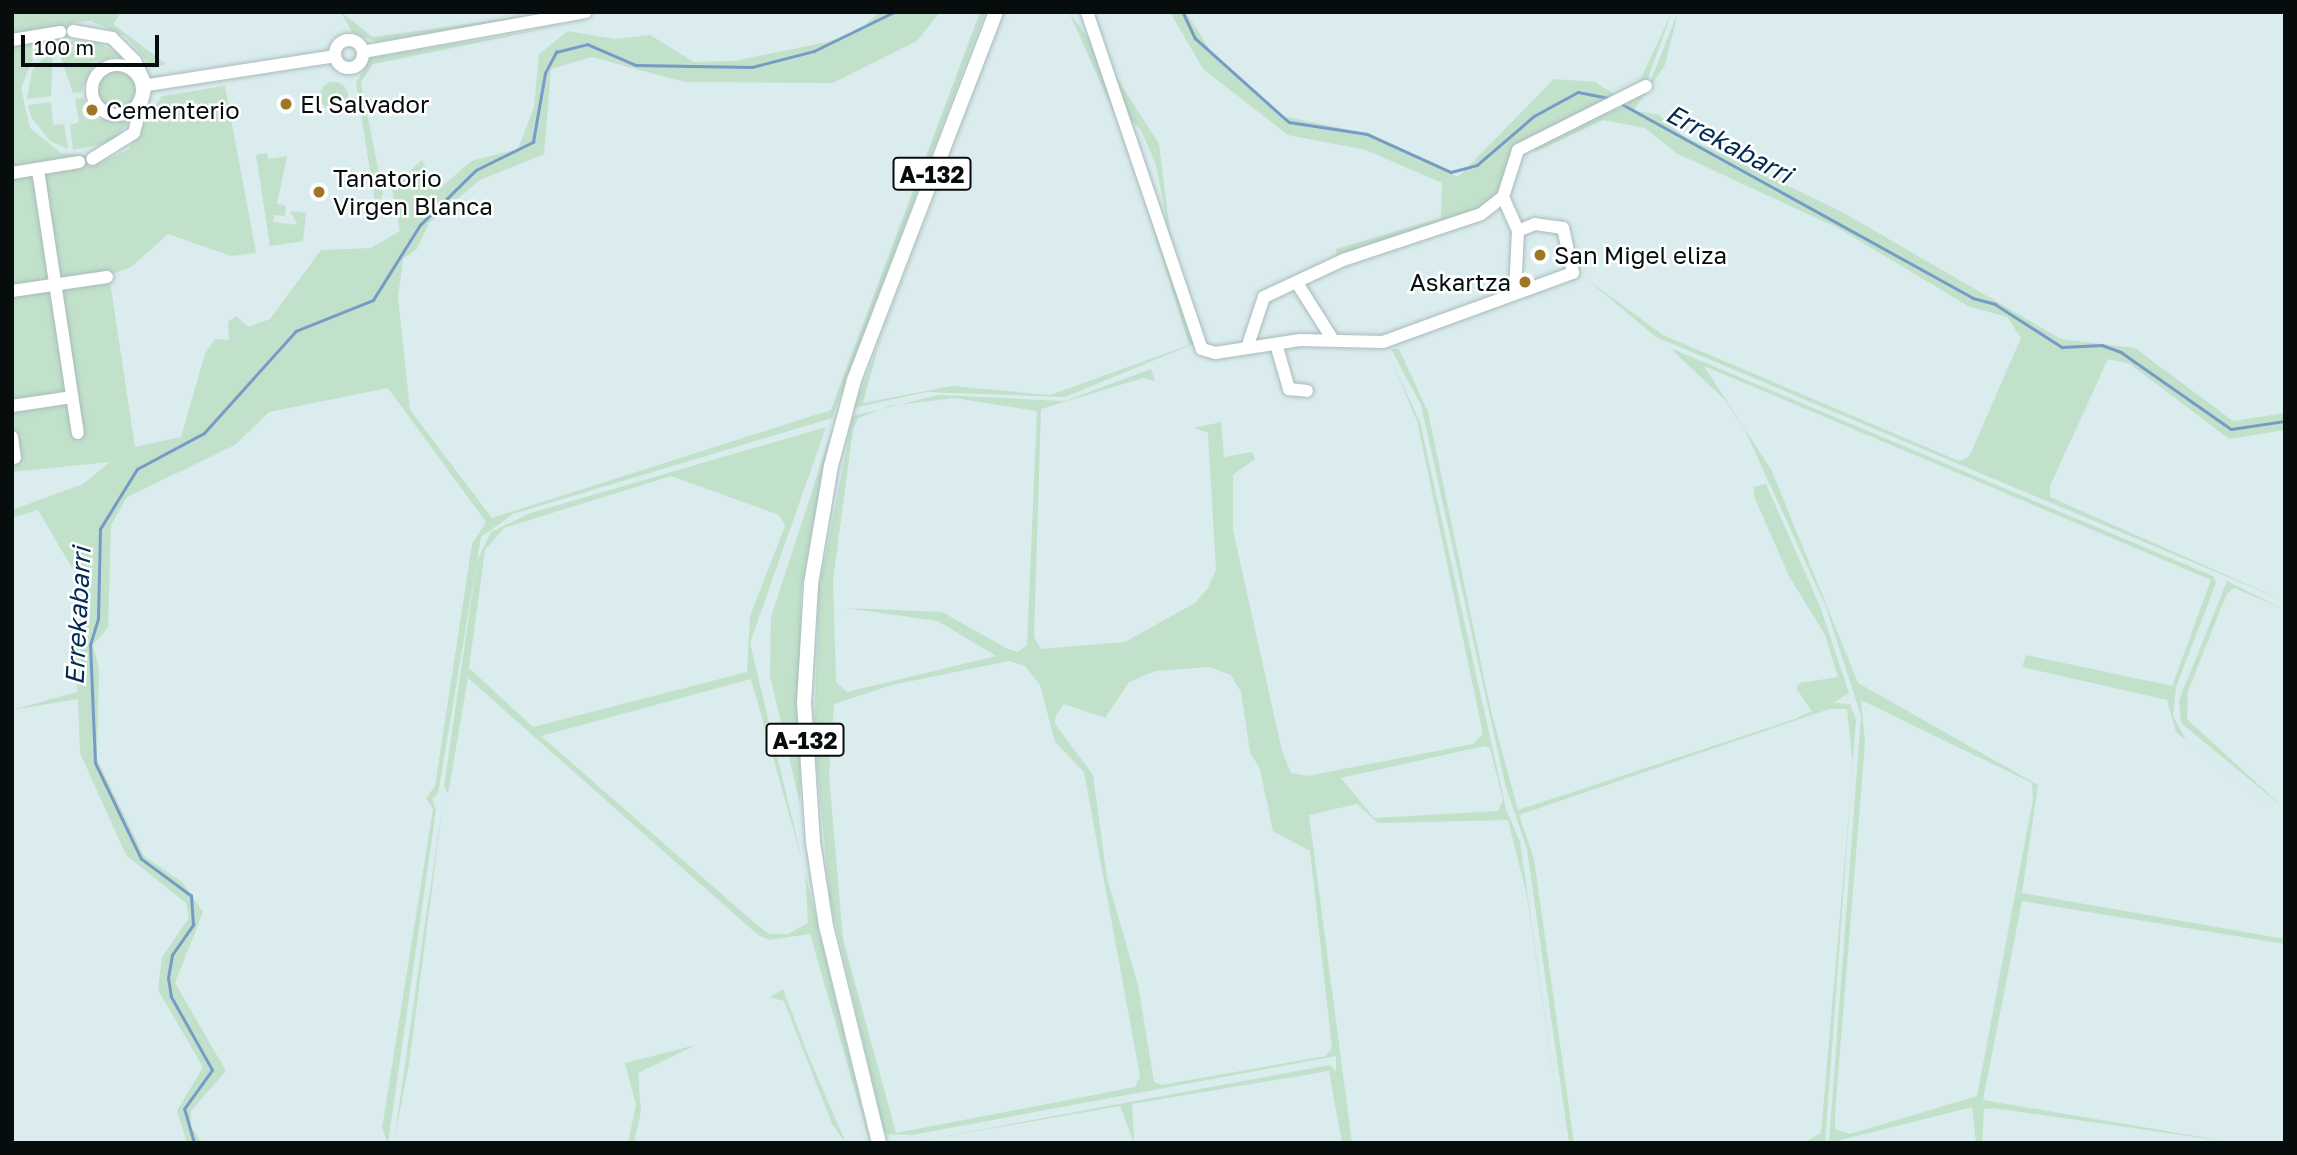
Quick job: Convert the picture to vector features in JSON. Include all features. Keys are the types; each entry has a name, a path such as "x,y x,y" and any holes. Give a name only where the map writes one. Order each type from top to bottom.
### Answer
{"main road":[{"name":"A-132","path":"879,1143 826,926 813,842 804,703 811,584 831,466 854,380 996,12"}],"street":[{"path":"144,85 335,56 350,68 363,52 585,12"},
{"path":"1087,12 1202,349 1333,340 1383,342 1573,273 1563,228 1535,224 1518,232"},
{"path":"12,173 86,160 134,133 144,85 119,44 67,32 13,35"},
{"path":"335,56 337,46 349,40 363,52"},
{"path":"114,65 133,71 144,85 137,106 120,115 102,110 92,93 97,75 114,65"},
{"path":"1247,348 1264,297 1481,214 1503,197 1518,150 1646,86"},
{"path":"38,170 78,433"},
{"path":"1503,197 1518,232 1515,292"},
{"path":"12,291 107,277"},
{"path":"1297,283 1333,340"},
{"path":"1276,344 1289,389 1307,391"},
{"path":"12,406 72,397"},
{"path":"12,437 15,458"}],"green space":[{"path":"12,12 121,12 113,24 166,64 153,68 125,36 91,21 72,23 73,34 34,56 21,88 30,128 61,153 92,156 93,166 128,150 162,96 225,86 256,253 231,256 168,234 131,267 109,275 135,447 181,437 205,354 215,339 229,340 228,322 236,316 248,327 270,319 321,250 371,248 400,231 392,188 422,160 437,191 471,161 518,149 534,107 539,54 568,31 615,39 650,35 694,62 734,61 827,42 860,30 879,12 940,12 917,41 833,83 684,82 592,57 551,69 544,154 480,180 429,223 417,249 403,259 398,297 410,410 492,518 831,410 980,12 985,12 832,418 513,514 481,537 438,794 432,799 436,810 388,1143 382,1128 433,809 426,798 435,786 472,544 486,522 388,388 269,412 235,445 127,497 111,525 108,627 93,645 99,669 97,759 144,856 182,882 203,912 175,983 226,1071 191,1111 191,1126 202,1143 187,1143 177,1111 203,1067 158,990 162,957 189,918 186,903 126,855 80,753 78,699 12,710 77,692 75,632 88,595 38,510 12,518 12,510 83,484 110,462 12,472"},
{"path":"341,12 373,37 556,12 377,42 352,32"},
{"path":"1008,12 878,348 863,403 952,386 1050,395 1189,345 1125,138 1069,12 1091,42 1119,115 1162,253 1196,343 1065,397 926,392 854,408"},
{"path":"1091,12 1115,75 1159,144 1172,248 1156,165 1141,130 1124,113"},
{"path":"1170,12 1186,12 1215,58 1282,116 1365,133 1458,177 1554,79 1595,82 1617,96 1636,89 1672,12 1647,81 1634,93 1516,145 1498,193 1485,206 1337,260 1336,249 1441,218 1442,183 1366,150 1288,135 1203,69"},
{"path":"1678,12 1665,65 1634,110 1659,115 1682,135 1842,212 2061,339 2135,348 2233,421 2285,413 2285,430 2229,439 2130,364 2108,359 2050,486 2050,497 2285,601 1656,337 1588,280 1663,335 1959,461 1969,457 2021,338 2007,317 1968,306 1838,228 1676,153 1645,128 1603,120 1535,152 1531,143 1624,106 1648,87"},
{"path":"560,26 373,64 361,82 383,194 372,220 375,202 356,83 371,58"},
{"path":"74,40 95,41 120,55 94,62 81,92 73,93 57,46"},
{"path":"53,47 51,96 27,99 32,71"},
{"path":"116,71 130,76 135,90 130,104 116,109 102,104 97,90 102,76"},
{"path":"334,82 344,86 348,96 344,106 334,110 324,106 320,96 324,86"},
{"path":"83,98 97,119 130,122 109,143 73,150 70,125 79,122 75,99"},
{"path":"51,102 53,125 64,124 68,149 50,141 31,117 28,105"},
{"path":"267,153 268,159 287,156 277,204 286,206 285,216 274,215 273,222 298,225 290,211 306,213 303,241 270,246 256,155"},
{"path":"1670,348 2213,576 2216,583 2176,687 2173,716 2186,740 2285,821 2176,732 2167,700 2022,667 2026,655 2172,686 2211,580 1704,366 1772,471 1858,683 2038,785 2022,893 2285,939 2285,944 2022,901 1983,1100 2237,1143 1993,1108 1984,1109 1982,1143 1976,1143 1972,1107 1829,1143 1861,716 1826,607 1745,430 1725,400","holes":["1861,700 2032,783 2033,799 1977,1096 1850,1134 1835,1129 1865,743"]},
{"path":"1391,349 1399,349 1428,412 1491,711 1518,810 1795,719 1812,711 1796,688 1800,683 1838,677 1825,635 1789,576 1754,496 1754,487 1766,484 1821,609 1849,693 1833,703 1850,704 1856,720 1853,764 1847,709 1829,709 1519,815 1534,859 1574,1143 1569,1143 1527,849 1506,788 1421,405"},
{"path":"1393,364 1420,422 1506,809 1520,842 1563,1143 1527,896 1508,820 1378,823 1357,804 1309,815 1352,1143 1342,1143 1329,1071 1132,1104 1134,1143 1120,1106 908,1143 1330,1065 1336,1072 1336,1056 912,1135 885,1134 830,899 814,736 819,588 853,416 881,409 858,418 853,429 833,581 836,682 847,692 996,656 938,621 846,608 942,612 1006,648 1018,652 1027,645 1037,411 954,398 899,405 939,395 1065,401 1151,369 1155,381 1143,378 1041,409 1034,637 1041,649 1125,642 1195,603 1208,588 1216,570 1208,433 1194,428 1221,422 1224,457 1252,452 1255,459 1233,475 1233,530 1282,751 1291,773 1307,776 1473,744 1483,734 1417,421","holes":["1009,661 1025,666 1040,685 1055,742 1084,772 1140,1076 1135,1087 896,1133 843,939 829,775 834,704 892,685","1210,667 1231,675 1241,692 1250,752 1260,769 1273,831 1310,851 1332,1048 1326,1056 1161,1085 1154,1082 1138,985 1107,878 1093,775 1055,724 1056,715 1064,704 1105,718 1129,682 1155,671","1484,746 1490,748 1503,800 1498,811 1374,818 1341,778"]},
{"path":"826,427 750,643 803,864 751,679 541,736 769,934 788,934 808,923 805,873 870,1143 810,934 769,940 758,935 468,678 448,794 444,786 477,561 491,532 531,513","holes":["671,476 779,515 785,526 750,616 747,672 533,727 469,668 485,550 504,528"]},
{"path":"829,439 801,591 800,804 770,676 771,617"},
{"path":"2227,581 2285,610 2235,588 2227,593 2188,691 2187,719 2285,809 2181,723 2179,700"},
{"path":"1851,793 1825,1143 1804,1143 1821,1133"},
{"path":"443,805 409,1064 395,1135 425,923"},
{"path":"783,989 846,1143 832,1124 784,1001 770,997"},
{"path":"696,1045 638,1073 641,1111 634,1143 628,1143 636,1105 625,1063"}],"waterway":[{"name":"Errekabarri","path":"194,1143 184,1109 212,1070 171,997 168,978 172,955 193,925 191,896 141,859 95,763 90,645 98,618 100,529 137,469 204,433 296,331 373,300 420,225 476,170 533,142 545,73 556,52 587,44 636,65 752,67 814,51 894,12"},
{"name":"Errekabarri","path":"1183,12 1195,38 1289,122 1367,134 1451,172 1477,165 1534,116 1578,92 1613,99"},
{"name":"Errekabarri","path":"1622,104 1973,298 1995,304 2062,347 2102,345 2121,352 2231,429 2285,421"}],"place":[{"name":"El Salvador","path":"286,104"},
{"name":"Cementerio","path":"92,110"},
{"name":"Tanatorio Virgen Blanca","path":"319,192"},
{"name":"San Migel eliza","path":"1540,255"},
{"name":"Askartza","path":"1525,282"}]}
